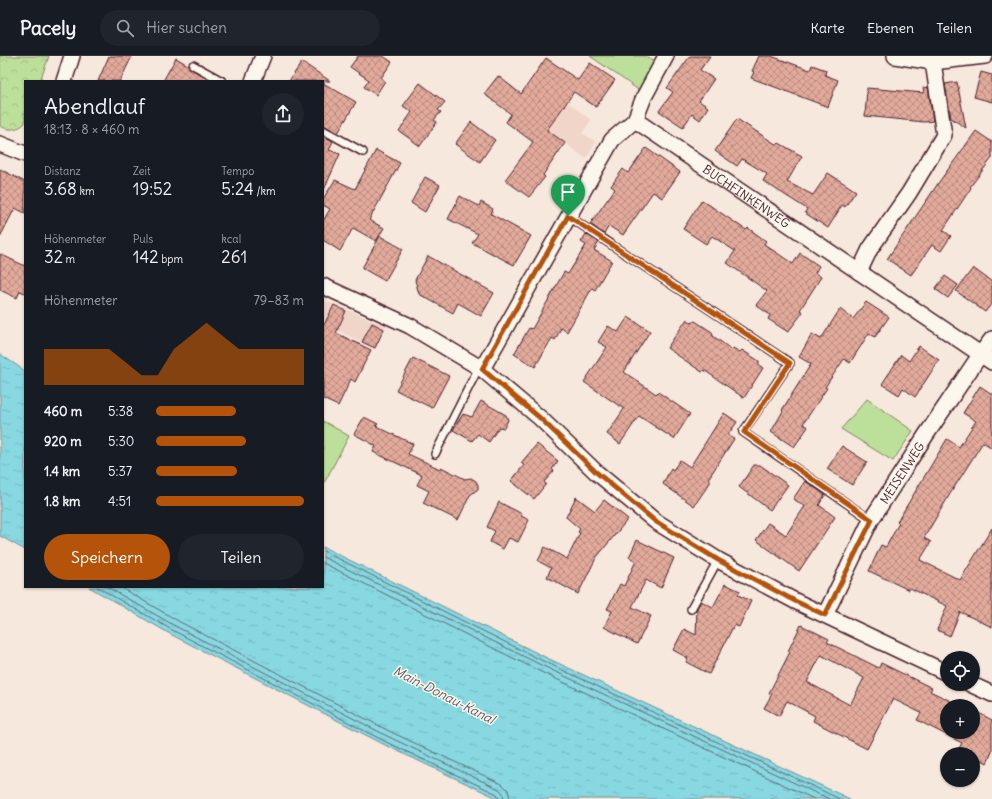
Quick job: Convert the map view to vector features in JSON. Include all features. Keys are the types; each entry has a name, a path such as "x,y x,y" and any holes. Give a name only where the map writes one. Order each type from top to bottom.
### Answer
{"street":[{"path":"64,80 72,56"},
{"path":"253,80 263,56"},
{"path":"480,368 612,140 635,120 644,97 666,56"},
{"path":"895,56 933,62 985,56"},
{"path":"859,272 870,250 909,193 944,135 933,62"},
{"name":"BUCHFINKENWEG","path":"635,120 986,358"},
{"path":"0,144 24,154"},
{"path":"324,286 410,326 480,368 540,418 596,472 655,521 718,560 795,601 940,670"},
{"name":"MEISENWEG","path":"825,615 872,520 986,358 992,339"},
{"path":"980,689 992,694"}],"lane":[{"path":"193,65 220,80"},
{"path":"324,131 363,152"},
{"path":"568,216 790,363 744,432 872,520"},
{"path":"435,454 480,368"},
{"path":"691,609 718,560"}],"shaded area":[{"path":"549,88 591,120 582,133 596,142 586,159 565,143 536,145 518,131"},
{"path":"324,300 386,326 375,349 339,331 329,349 324,346"}],"green space":[{"path":"0,56 49,56 40,80 24,80 24,124 13,129 7,129 0,126"},
{"path":"590,56 646,56 655,62 640,91"},
{"path":"867,399 913,431 893,461 841,429"},
{"path":"324,422 349,436 324,483"}],"water":[{"path":"0,354 24,370 24,549 0,536"},
{"name":"Main-Donau-Kanal","path":"324,547 545,657 850,799 499,799 385,745 172,635 91,588 324,588"}],"building":[{"path":"109,56 132,56 120,80 98,80"},
{"path":"358,56 383,56 392,62 381,78 385,81 376,95 364,87 369,80 350,67"},
{"path":"690,56 710,56 700,70 714,79 699,101 708,107 700,120 692,114 683,127 659,111 673,92 667,88"},
{"path":"759,56 771,56 810,70 812,65 826,70 825,75 838,80 828,107 751,78 754,72 752,71"},
{"path":"176,58 210,80 164,80"},
{"path":"546,58 578,80 590,63 615,80 596,107 574,92 547,130 565,143 543,175 545,177 529,197 505,180 533,142 506,122 511,114 484,94 498,76 521,94"},
{"path":"302,62 330,81 324,80 290,80"},
{"path":"981,72 992,75 992,102 974,97"},
{"path":"957,82 966,128 951,118 945,84"},
{"path":"420,83 445,102 438,110 441,112 434,120 437,122 420,146 399,131 412,112 403,106"},
{"path":"324,84 356,102 338,133 324,126"},
{"path":"928,87 933,121 924,122 865,116 867,88 924,93 923,88"},
{"path":"737,119 777,145 779,143 802,156 787,182 813,195 828,173 856,191 845,207 842,205 828,228 805,213 807,209 763,181 767,174 742,159 737,166 715,151"},
{"path":"471,122 495,140 480,162 455,144"},
{"path":"976,131 992,142 992,158 970,187 971,188 943,230 951,236 941,251 932,245 911,275 887,259 939,182"},
{"path":"324,136 333,141 329,150 340,154 324,190"},
{"path":"646,148 680,172 662,198 653,192 623,235 609,226 604,234 590,224 615,189 611,186 623,169 628,173"},
{"path":"376,150 400,163 369,220 384,228 376,241 353,228 340,251 324,241 324,219 330,209 324,206 324,197 335,180 355,189"},
{"path":"0,169 24,181 24,212 15,208 0,237"},
{"path":"425,177 440,185 425,212 411,203"},
{"path":"460,196 479,206 481,202 493,209 491,214 531,236 514,265 472,243 478,234 448,219"},
{"path":"702,200 746,230 748,228 766,241 764,244 793,264 800,253 819,266 815,273 821,277 800,310 803,312 788,332 768,319 770,315 756,305 767,291 727,263 735,251 712,236 706,244 683,229"},
{"path":"586,234 599,242 594,250 612,261 595,290 592,288 567,332 561,328 555,340 552,338 535,367 514,354 529,328 532,329 564,272 568,274 586,245 581,242"},
{"path":"380,236 403,249 385,281 362,268"},
{"path":"0,254 24,266 24,293 20,291 17,298 0,290"},
{"path":"428,256 494,293 481,316 458,303 453,313 419,294 415,280"},
{"path":"973,268 992,282 992,303 985,312 956,291"},
{"path":"945,276 958,285 948,298 935,289"},
{"path":"866,302 889,317 875,337 869,333 850,363 844,359 803,424 808,427 794,447 771,432 783,411 782,410 811,364 799,357 812,334 821,339 840,309 853,319"},
{"path":"334,305 346,311 336,333 371,350 355,382 351,379 338,406 324,399 324,325"},
{"path":"628,317 650,331 624,372 656,394 658,392 690,414 674,439 639,416 620,444 607,434 624,409 584,382 607,347 598,342 608,326 618,332"},
{"path":"687,319 692,323 695,321 712,332 713,336 732,350 733,348 740,352 742,350 759,361 759,365 763,368 744,398 704,370 702,372 667,348"},
{"path":"372,323 384,329 375,348 362,342"},
{"path":"919,346 939,360 915,397 903,388 899,395 882,384 901,355 909,361"},
{"path":"413,358 449,376 432,408 396,390"},
{"path":"980,386 992,394 992,448 983,442 924,538 931,542 920,560 960,580 992,528 992,627 960,612 950,636 937,630 947,606 910,588 909,590 869,571 881,545 886,547 899,523 897,522 947,439 959,447 976,421 963,413"},
{"path":"481,401 506,415 508,420 504,428 499,427 489,442 478,434 472,441 453,430 463,414 472,417"},
{"path":"724,413 737,422 728,435 734,439 708,479 711,481 694,506 663,484 671,468 673,470 680,460 690,467"},
{"path":"364,417 378,424 376,426 413,444 408,454 440,469 441,467 465,479 471,478 476,481 478,489 470,495 458,520 423,503 429,491 417,485 422,475 373,452 376,446 354,434"},
{"path":"537,444 558,461 552,469 554,471 544,482 546,484 534,499 511,481 524,465 521,463"},
{"path":"842,446 867,462 852,485 827,469"},
{"path":"754,465 760,465 788,485 770,510 739,487"},
{"path":"805,481 825,495 819,505 835,517 799,571 756,540 768,523 786,535 805,506 793,499"},
{"path":"576,497 595,511 604,500 628,519 596,558 578,594 547,577 551,568 538,561 545,547 567,559 580,533 578,532 580,529 566,517"},
{"path":"499,502 522,514 521,516 529,520 518,542 509,538 503,549 490,542 495,531 487,527"},
{"path":"637,540 674,558 661,588 646,580 632,607 651,616 637,644 604,627 612,611 607,609 620,584 624,586 636,561 629,557"},
{"path":"725,584 740,591 738,595 751,601 739,627 734,625 709,674 686,662 688,658 673,650 684,629 696,635 697,608 701,601 713,607"},
{"path":"801,625 829,639 827,642 879,668 881,663 932,688 930,691 947,699 940,699 940,732 917,720 921,713 893,699 867,749 813,721 815,716 787,701 779,716 764,708 772,694 769,693 790,652 788,651","holes":["821,655 864,678 850,705 807,682"]},
{"path":"980,714 992,720 992,752 987,763 980,759 980,747 960,747 962,743 954,739 980,739"}],"route":[{"path":"568,216 790,363 744,432 872,520 825,615 795,601 718,560 655,521 596,472 540,418 482,369 568,216"}]}
